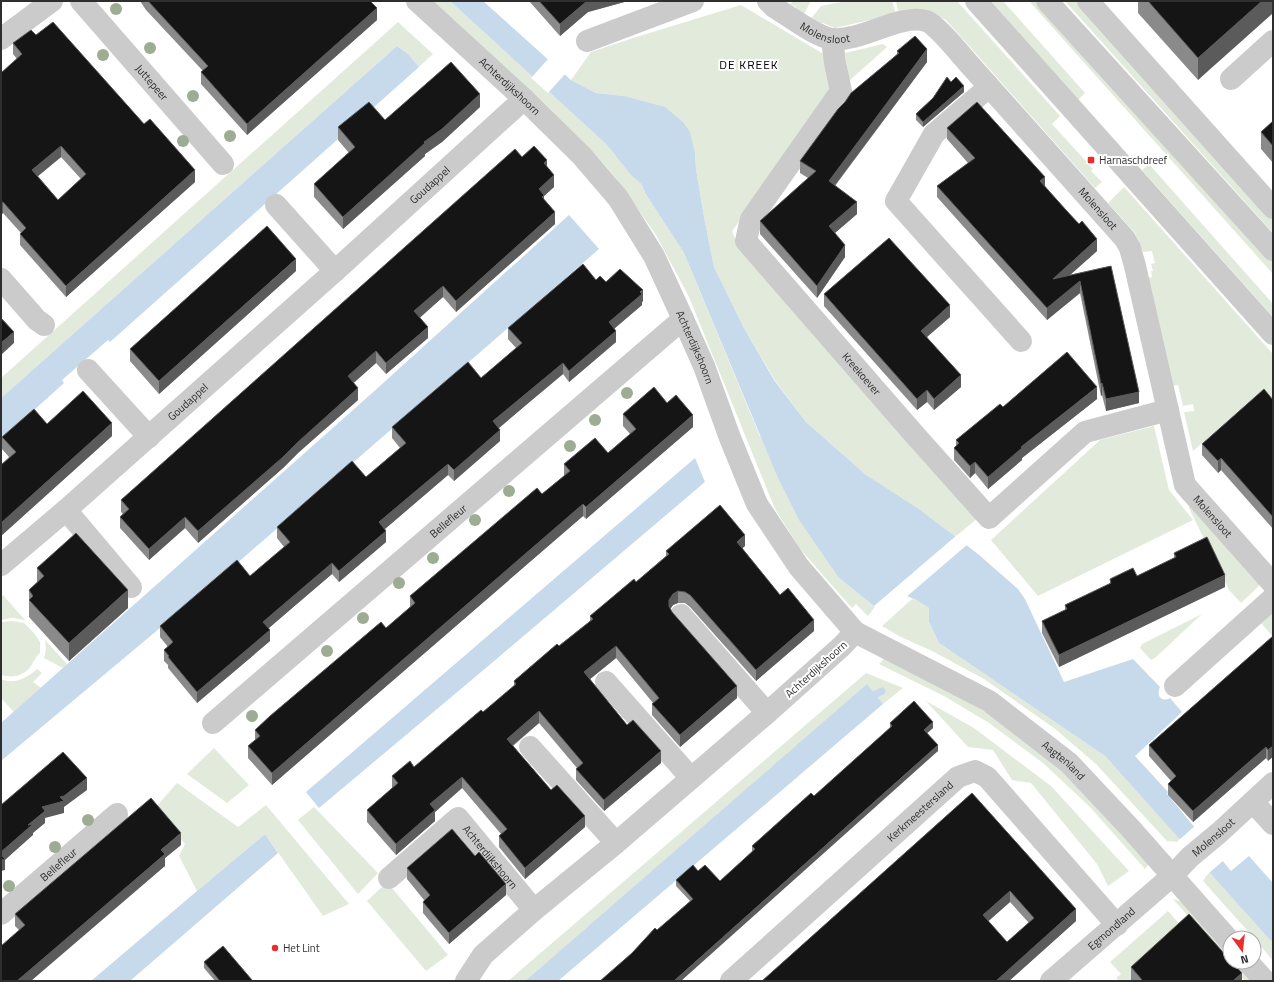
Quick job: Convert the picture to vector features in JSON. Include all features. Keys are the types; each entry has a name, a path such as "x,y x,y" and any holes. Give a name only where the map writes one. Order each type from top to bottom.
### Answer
{"street":[{"path":"1,39 52,1"},
{"name":"Juttepeer","path":"81,1 223,164"},
{"name":"Achterdijkshoorn","path":"417,1 524,99 582,156 618,198 654,256 683,319 704,366 730,438 757,504 799,567 855,632 842,646 767,713 483,955 466,981"},
{"path":"587,41 694,1"},
{"path":"976,1 1273,334"},
{"path":"1047,1 1273,250"},
{"path":"1088,1 1273,208"},
{"name":"Molensloot","path":"774,3 820,36 832,39 847,38 914,19 928,22 939,31 1125,239 1130,248 1185,485 1273,584"},
{"name":"Kreekoever","path":"832,39 841,91 751,219 746,241 989,518 1085,432 1168,410"},
{"path":"1231,79 1273,41"},
{"path":"989,87 934,134 896,202 1021,341"},
{"name":"Goudappel","path":"1,564 66,510 149,437 335,271 524,99"},
{"path":"276,205 335,271"},
{"path":"1,279 37,320 44,325"},
{"name":"Bellefleur","path":"213,723 683,319"},
{"path":"88,370 149,437"},
{"path":"66,510 131,587"},
{"path":"1175,686 1273,598"},
{"path":"681,615 767,713"},
{"name":"Aagtenland","path":"855,632 989,701 1069,762 1131,829 1222,932"},
{"path":"606,682 691,778"},
{"path":"530,747 616,843"},
{"name":"Kerkmeestersland","path":"731,981 958,777 975,771 987,777 1117,924"},
{"name":"Molensloot","path":"1172,876 1190,857 1220,832 1273,783"},
{"path":"1253,802 1273,824"},
{"name":"Bellefleur","path":"1,914 117,814"},
{"name":"Achterdijkshoorn","path":"389,878 458,818 534,910"},
{"name":"Egmondland","path":"1051,981 1172,876"},
{"path":"1255,970 1265,981"}],"green space":[{"path":"428,1 450,1 607,145 630,174 642,185 645,193 684,253 759,434 839,578 875,607 868,616 856,604 852,608 800,549 775,509 689,297 656,235 616,178 596,155"},
{"path":"793,1 811,1 803,16 795,12 796,7 790,4"},
{"path":"846,1 892,1 896,14 835,28 810,20 821,6"},
{"path":"896,1 957,1 1060,116 1052,124 1093,169 1091,171 1102,182 1095,188 946,20 918,9 898,11"},
{"path":"991,1 1003,1 1085,93 1078,100"},
{"path":"1029,1 1043,1 1273,258 1273,274"},
{"path":"1065,1 1081,1 1273,216 1273,233"},
{"path":"741,5 827,56 833,83 816,118 732,231 739,249 978,518 955,537 919,509 865,474 806,422 774,379 744,328 714,267 696,169 695,153 624,96 596,93 571,80 591,52"},
{"path":"398,22 433,54 419,67 408,54 397,46 1,398 1,378"},
{"path":"883,44 887,47 849,81 845,53"},
{"path":"1149,164 1273,304 1273,317 1142,170"},
{"path":"1124,187 1273,354 1273,404 1261,391 1193,451 1184,412 1194,411 1193,404 1183,406 1178,385 1173,386 1148,278 1152,277 1151,271 1153,271 1151,264 1155,263 1152,251 1143,252 1135,233 1108,203"},
{"path":"1154,426 1169,490 1193,520 1038,596 991,540 1100,440"},
{"path":"1190,505 1261,584 1241,603 1229,590 1189,508"},
{"path":"3,595 25,620 12,618 1,620 1,598"},
{"path":"912,599 923,603 929,608 929,622 939,643 1105,756 1180,839 1177,842 1167,841 1096,764 1054,728 984,679 882,626"},
{"path":"1273,612 1273,637 1261,623"},
{"path":"1202,614 1155,658 1151,660 1140,648 1142,644"},
{"path":"12,621 24,623 34,633 40,642 40,653 28,670 17,676 1,675 1,625 2,622"},
{"path":"45,640 67,664 63,668 44,658 46,649"},
{"path":"885,658 948,689 994,717 1049,757 1149,864 1145,869 1089,806 1043,763 989,723 944,696 879,664"},
{"path":"37,669 42,673 33,682 41,688 14,712 1,698 1,679 6,681 20,680"},
{"path":"866,673 903,688 883,704 867,685 525,981 508,981"},
{"path":"926,701 974,728 1051,786 1129,871 1108,886 1097,864 1031,783 1012,780 993,750 968,747"},
{"path":"214,748 249,785 227,803 187,774"},
{"path":"177,783 238,827 266,805 349,904 323,916 265,834 197,891 179,856 185,844 155,808"},
{"path":"314,807 378,873 358,894 298,820"},
{"path":"1210,872 1261,930 1247,930 1203,881"},
{"path":"387,882 448,955 426,971 367,901"},
{"path":"1173,899 1183,902 1222,945 1222,955"},
{"path":"1168,911 1189,935 1136,981 1119,981 1116,978 1121,974 1110,962"},
{"path":"1262,931 1273,943 1273,961 1262,948"},
{"path":"1235,970 1245,970 1255,981 1245,981"}],"water":[{"path":"450,1 483,1 571,80 596,93 624,96 665,107 683,122 690,132 695,153 696,169 704,217 714,267 744,328 774,380 806,422 865,474 919,509 978,554 1018,589 1025,599 1064,682 1133,659 1160,687 1160,697 1164,700 1170,698 1182,712 1135,756 1168,792 1167,794 1231,871 1249,856 1273,883 1273,943 1105,756 939,643 929,622 929,608 900,594 890,597 875,607 839,578 799,520 778,478 684,253 645,193 642,185 630,174 607,145"},
{"path":"397,46 408,54 419,67 110,342 108,340 62,380 64,383 1,440 1,398"},
{"path":"569,215 599,249 227,572 1,761 1,723 371,394"},
{"path":"695,458 705,482 319,808 306,792"},
{"path":"867,684 883,704 558,981 525,981"},
{"path":"265,834 278,853 130,981 91,981 197,891"}],"pier":[{"path":"549,58 566,73 548,93 531,78"},
{"path":"957,535 968,544 905,598 900,596 893,598 876,609 874,606"},
{"path":"1196,825 1224,860 1208,874 1178,841"}],"building":[{"path":"148,1 370,1 377,8 247,124 201,72 208,66"},
{"path":"539,1 587,1 560,24"},
{"path":"1148,1 1262,1 1198,58"},
{"path":"53,22 144,124 150,119 195,170 66,286 20,234 26,228 3,202 1,203 1,73 22,54 13,43 31,30 36,35","holes":["61,146 86,174 58,200 32,170"]},
{"path":"915,36 927,49 829,181 857,202 829,226 845,245 817,286 760,221 816,171 800,161 851,93 899,53 897,51"},
{"path":"451,62 480,94 442,129 424,142 425,143 343,217 314,184 355,147 338,127 369,102 385,120"},
{"path":"947,77 951,82 956,77 964,86 923,122 916,114 933,98"},
{"path":"977,102 1045,177 1040,181 1079,224 1082,221 1097,239 1053,279 1111,266 1139,392 1106,399 1102,383 1101,384 1080,281 1047,308 937,186 975,158 947,128"},
{"path":"1273,121 1273,146 1261,132"},
{"path":"534,146 547,160 544,163 554,175 539,189 544,195 542,197 555,212 456,301 443,286 414,311 428,327 386,363 376,351 348,376 358,388 283,457 198,531 185,517 149,549 120,517 129,509 121,500 515,149 522,157"},
{"path":"267,226 296,259 159,381 130,349"},
{"path":"889,238 950,305 921,331 961,375 934,399 927,390 917,399 824,294"},
{"path":"583,264 596,280 600,276 606,282 620,269 643,290 640,292 642,294 609,322 616,331 569,371 563,363 493,421 500,430 454,470 448,464 379,522 386,531 339,571 332,563 263,622 270,630 197,692 164,650 173,642 160,626 237,560 250,576 290,542 277,527 352,461 366,477 406,443 392,427 468,362 481,378 522,343 508,328"},
{"path":"1,318 14,332 1,343"},
{"path":"1067,352 1097,387 1021,447 1022,448 988,477 975,462 970,466 954,448 959,443 956,440 1000,404 1003,407"},
{"path":"654,387 667,403 676,395 693,415 586,507 583,504 272,773 248,746 260,736 255,730 381,622 386,628 415,603 410,596 537,488 542,494 570,471 564,464 595,438 608,453 636,429 623,414"},
{"path":"1264,389 1273,400 1273,517 1221,458 1218,461 1202,444"},
{"path":"83,391 112,423 1,523 1,465 16,452 2,437 34,409 47,424"},
{"path":"720,505 745,535 737,542 780,595 788,588 814,620 756,670 690,595 685,592 678,591 673,594 669,600 669,606 672,612 737,686 680,735 652,704 659,698 616,646 584,672 627,725 633,720 661,751 604,800 576,769 583,763 539,711 507,739 551,790 557,785 585,816 525,868 499,836 507,829 462,777 430,804 435,810 396,844 367,810 398,783 392,776 410,761 414,767 481,710 483,712 516,684 514,681 557,644 559,646 593,619 590,616 634,579 636,582 669,554 666,551"},
{"path":"76,533 128,590 69,643 29,600 33,596 29,590 44,576 37,568"},
{"path":"1207,537 1225,575 1059,655 1042,621 1067,609 1065,605 1111,583 1110,579 1133,568 1137,576 1176,557 1174,553"},
{"path":"1273,636 1273,746 1268,750 1266,747 1193,811 1168,784 1176,776 1149,745"},
{"path":"914,701 933,722 924,730 938,745 674,981 600,981 632,953 655,928 657,930 693,899 676,880 693,865 698,871 705,865 720,881 755,849 752,846 811,793 814,796 892,726 890,723"},
{"path":"63,752 87,778 64,796 60,797 64,801 42,807 45,811 28,825 33,824 1,852 1,805"},
{"path":"972,793 1076,909 996,981 762,981","holes":["1010,891 1034,918 1007,942 983,915"]},
{"path":"151,798 181,833 161,850 165,854 17,981 1,981 1,946 25,925 15,914"},
{"path":"452,829 475,856 479,852 506,884 449,933 423,902 430,895 407,868"},
{"path":"1189,914 1222,951 1222,970 1239,970 1242,973 1233,981 1143,981 1131,967"},
{"path":"223,946 252,980 220,981 204,962"}],"waterway":[{"path":"868,698 882,691"}],"place":[{"name":"Harnaschdreef","path":"1091,160"},
{"name":"Het Lint","path":"275,948"}],"district":[{"name":"DE KREEK","path":"749,64"}]}
